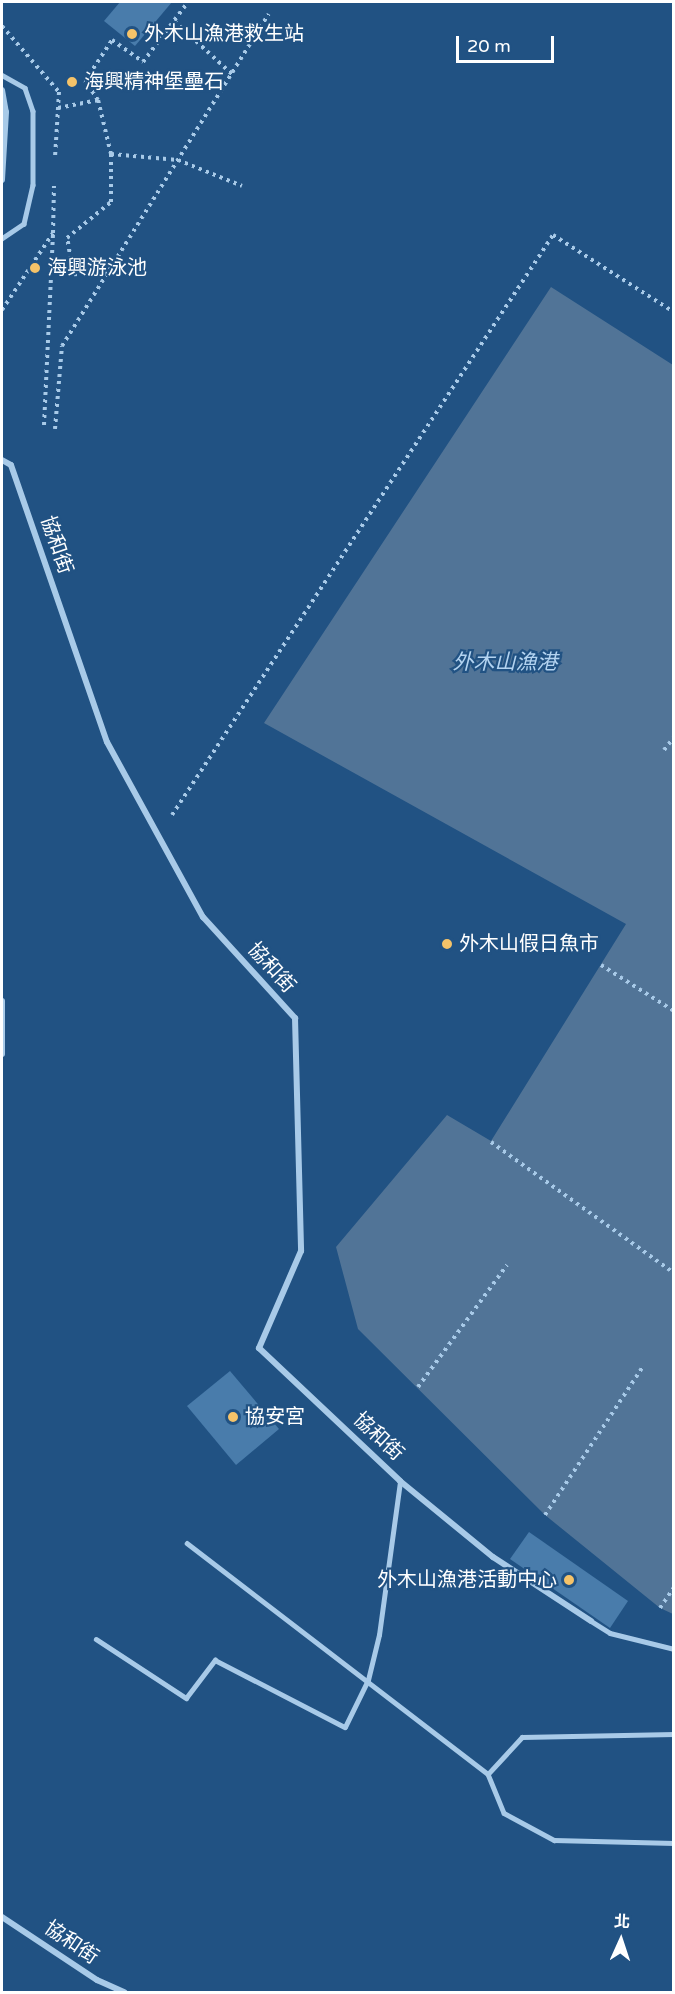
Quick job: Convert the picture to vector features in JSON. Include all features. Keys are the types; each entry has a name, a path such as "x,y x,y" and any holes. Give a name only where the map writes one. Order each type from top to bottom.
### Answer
{"street":[{"path":"2,90 6,112 2,180"},
{"name":"協和街","path":"2,460 11,465 108,742 203,917 295,1018 301,1251 259,1348 400,1481 493,1557 591,1620"},
{"path":"2,1001 2,1054"},
{"name":"協和街","path":"2,1917 97,1980 124,1992"}],"lane":[{"path":"2,75 25,88 33,111 33,185 24,224 2,239"},
{"name":"協和街","path":"96,1639 186,1698 215,1660 345,1727 368,1680 380,1635 400,1481"},
{"path":"187,1543 488,1774 504,1813 554,1840 674,1843"},
{"path":"591,1620 610,1633 674,1650"},
{"path":"488,1774 522,1737 674,1734"}],"path":[{"path":"108,273 72,274 68,238 111,202 111,154 98,99 85,81 112,40 143,62 188,2"},
{"path":"55,429 62,346 269,14"},
{"path":"174,21 233,75"},
{"path":"58,108 98,99"},
{"path":"111,154 178,160 242,186"},
{"path":"44,425 53,233"},
{"path":"172,815 553,235 674,312"},
{"path":"664,750 674,737"},
{"path":"601,965 674,1011"},
{"path":"491,1142 674,1273"},
{"path":"418,1387 507,1265"},
{"path":"545,1515 642,1368"},
{"path":"660,1608 674,1587"}],"water":[{"name":"外木山漁港","path":"551,287 673,365 673,1614 660,1608 545,1515 358,1329 336,1247 447,1115 491,1141 626,924 264,723"}],"building":[{"name":"外木山漁港救生站","path":"120,2 172,2 135,46 104,21"},
{"name":"協安宮","path":"230,1371 279,1429 236,1465 187,1406"},
{"name":"外木山漁港活動中心","path":"529,1532 628,1601 610,1628 510,1559"}],"place":[{"name":"外木山漁港救生站","path":"132,34"},
{"name":"海興精神堡壘石","path":"72,82"},
{"name":"海興游泳池","path":"35,268"},
{"name":"外木山假日魚市","path":"447,944"},
{"name":"協安宮","path":"233,1417"},
{"name":"外木山漁港活動中心","path":"569,1580"}]}
